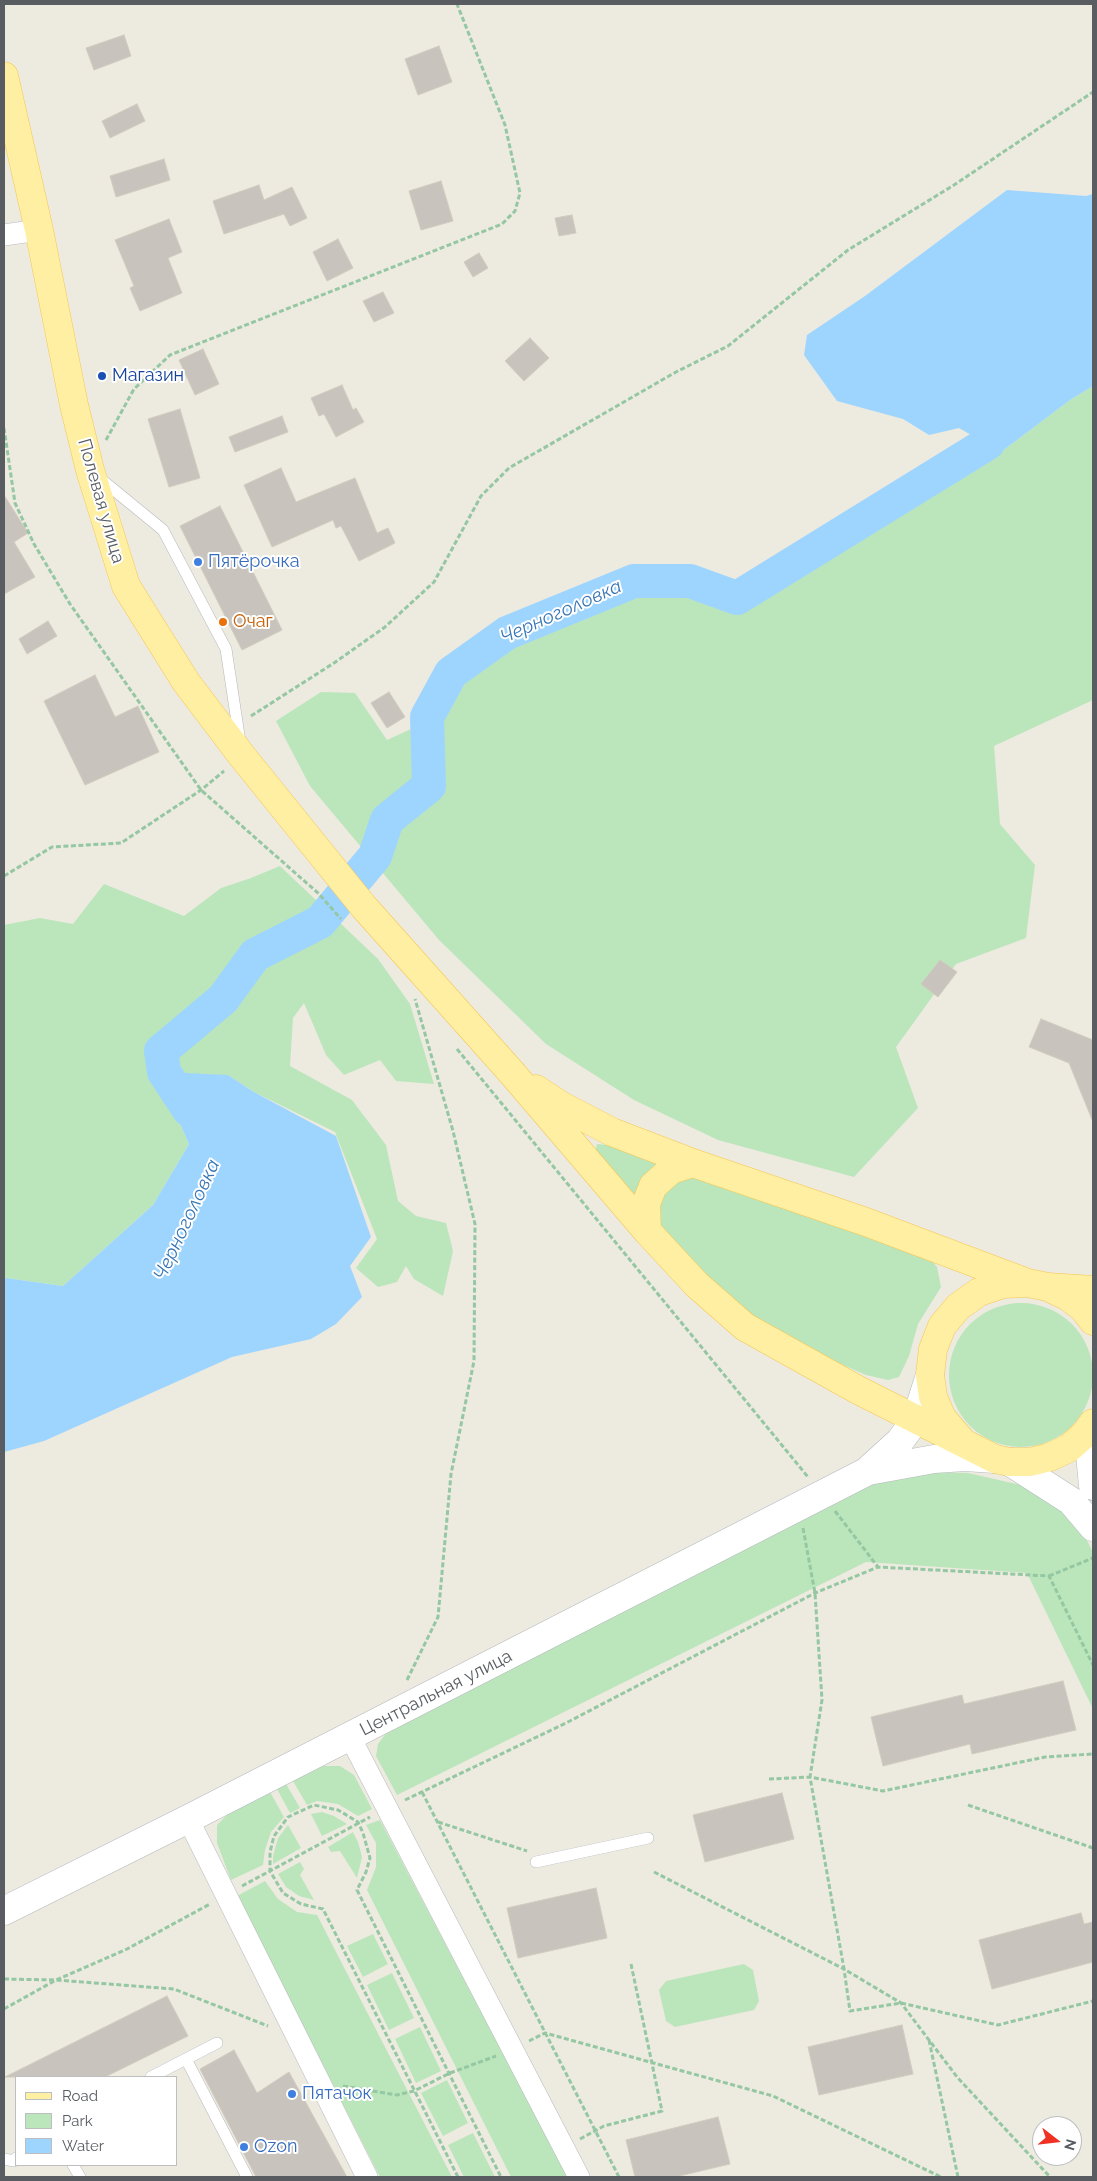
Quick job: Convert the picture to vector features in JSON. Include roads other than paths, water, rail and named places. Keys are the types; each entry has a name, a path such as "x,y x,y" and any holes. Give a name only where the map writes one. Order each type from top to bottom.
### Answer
{"main road":[{"name":"Полевая улица","path":"4,76 39,230 74,405 90,470 126,586 181,674 242,756 331,866 354,914 512,1073"},
{"path":"512,1073 560,1105 612,1132 693,1164 866,1222 1067,1296 1083,1308 1093,1321"},
{"path":"512,1073 647,1231 698,1285 745,1327 858,1390 992,1457 1030,1462 1050,1457 1069,1448 1085,1434 1093,1423"},
{"path":"647,1231 646,1204 653,1186 671,1170 693,1164"},
{"path":"992,1457 955,1436 942,1418 933,1397 930,1375 932,1350 942,1326 958,1307 979,1292 1003,1284 1093,1290"}],"street":[{"path":"4,234 39,230"},
{"path":"866,1472 900,1441 916,1419 930,1375"},
{"path":"1093,1439 1090,1454 1093,1486"},
{"path":"866,1472 934,1459 992,1457 1071,1501 1093,1527"},
{"name":"Центральная улица","path":"4,1911 188,1820 866,1472"},
{"path":"350,1737 579,2177"},
{"path":"188,1820 367,2177"}],"lane":[{"path":"90,470 163,530 226,648 242,756"},
{"path":"536,1862 648,1838"},
{"path":"153,2076 217,2043"},
{"path":"186,2059 247,2177"},
{"path":"74,2166 80,2177"}],"water":[{"path":"1007,190 1086,196 1093,194 1093,386 1070,400 1001,452 959,428 929,435 903,419 837,401 804,355 807,335 865,296"},
{"path":"164,1072 228,1075 254,1092 336,1136 371,1237 350,1266 362,1297 336,1324 311,1339 232,1357 44,1441 4,1452 4,1279 63,1286 153,1205 189,1144 173,1108 152,1083"}],"waterway":[{"name":"Черноголовка","path":"189,1110 164,1072 161,1051 223,999 255,955 320,922 375,856 387,820 429,786 427,717 451,673 507,633 634,581 690,581 737,598 988,443 1003,400"}],"place":[{"name":"Магазин","path":"102,376"},
{"name":"Пятёрочка","path":"198,562"},
{"name":"Очаг","path":"223,622"},
{"name":"Пятачок","path":"292,2094"},
{"name":"Ozon","path":"244,2147"}]}
